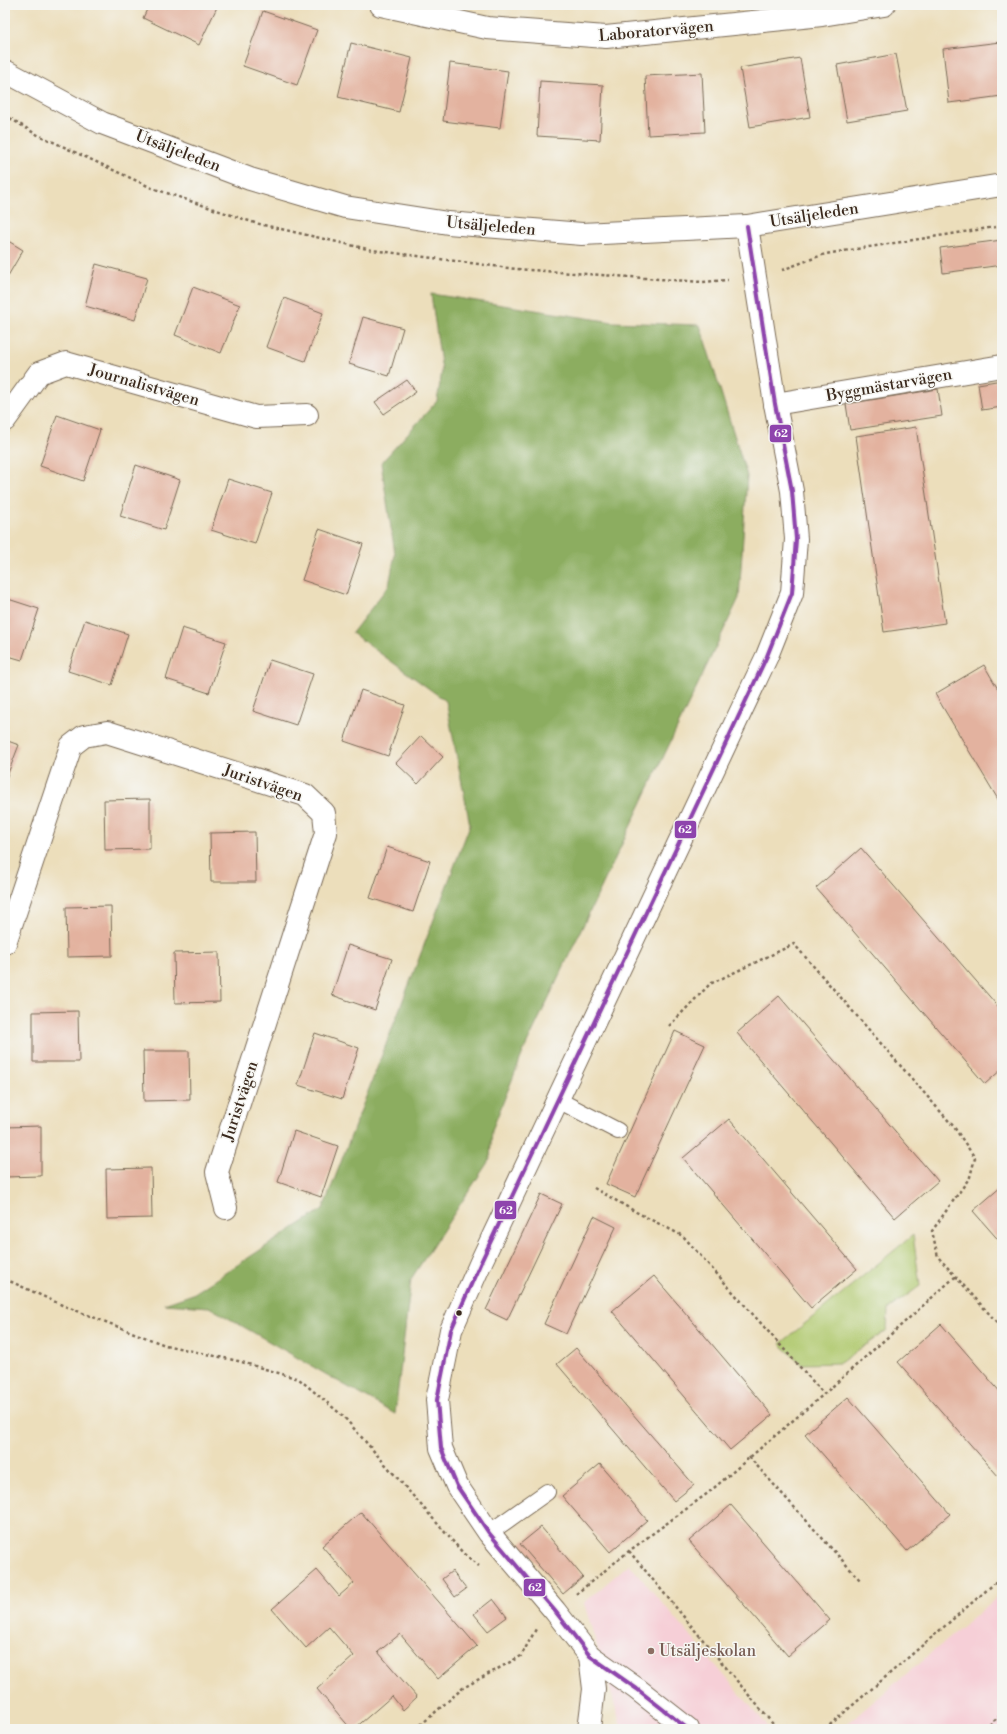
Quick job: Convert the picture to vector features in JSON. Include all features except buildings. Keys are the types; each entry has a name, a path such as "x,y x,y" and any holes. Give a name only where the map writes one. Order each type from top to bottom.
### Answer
{"street":[{"name":"Laboratorvägen","path":"381,5 487,28 606,37 821,10 884,5"},
{"name":"Utsäljeleden","path":"5,71 102,123 250,179 345,207 448,223 582,234 747,226 1002,185"},
{"path":"688,1729 637,1689 590,1656 555,1611 489,1533 456,1486 441,1448 437,1400 451,1330 481,1262 767,656 792,593 796,539 792,490 775,404 747,226"},
{"name":"Journalistvägen","path":"5,420 39,373 66,363 256,417 307,415"},
{"name":"Byggmästarvägen","path":"775,404 1002,366"},
{"name":"Juristvägen","path":"5,943 71,746 84,736 107,732 305,795 324,813 326,833 217,1172 226,1208"},
{"path":"589,1729 594,1689 590,1656"}],"lane":[{"path":"558,1100 618,1131"},
{"path":"489,1533 547,1492"}],"path":[{"path":"669,1026 710,984 794,944 954,1127 975,1158 970,1176 932,1231 938,1257 1002,1328"},
{"path":"594,1188 683,1236 824,1394"},
{"path":"416,1729 463,1688 521,1656 536,1628 555,1611 629,1551 708,1493 824,1394 955,1277"},
{"path":"5,1279 62,1305 165,1345 238,1361 299,1379 344,1416 464,1554 481,1567"},
{"path":"749,1457 860,1580"},
{"path":"629,1551 777,1729"},
{"path":"825,1729 1002,1577"},
{"path":"985,1729 1002,1713"}],"shaded area":[{"name":"Utsäljeskolan","path":"629,1564 770,1729 622,1729 584,1603"},
{"path":"1002,1593 1002,1729 841,1729"}],"green space":[{"path":"431,294 613,322 700,325 747,476 739,598 524,1050 492,1130 490,1159 411,1279 395,1414 209,1307 164,1304 193,1294 323,1209 470,825 446,701 352,633 389,585 395,554 381,463 437,401 442,371"},
{"path":"913,1235 920,1286 888,1309 887,1330 840,1363 802,1364 780,1344"}],"transit line":[{"name":"62","path":"688,1729 637,1689 590,1656 555,1611 489,1533 457,1486 441,1448 437,1400 451,1330 481,1262 767,656 792,593 796,539 792,491 775,404 747,226"}],"place":[{"name":"Utsäljeskolan","path":"651,1651"}]}
